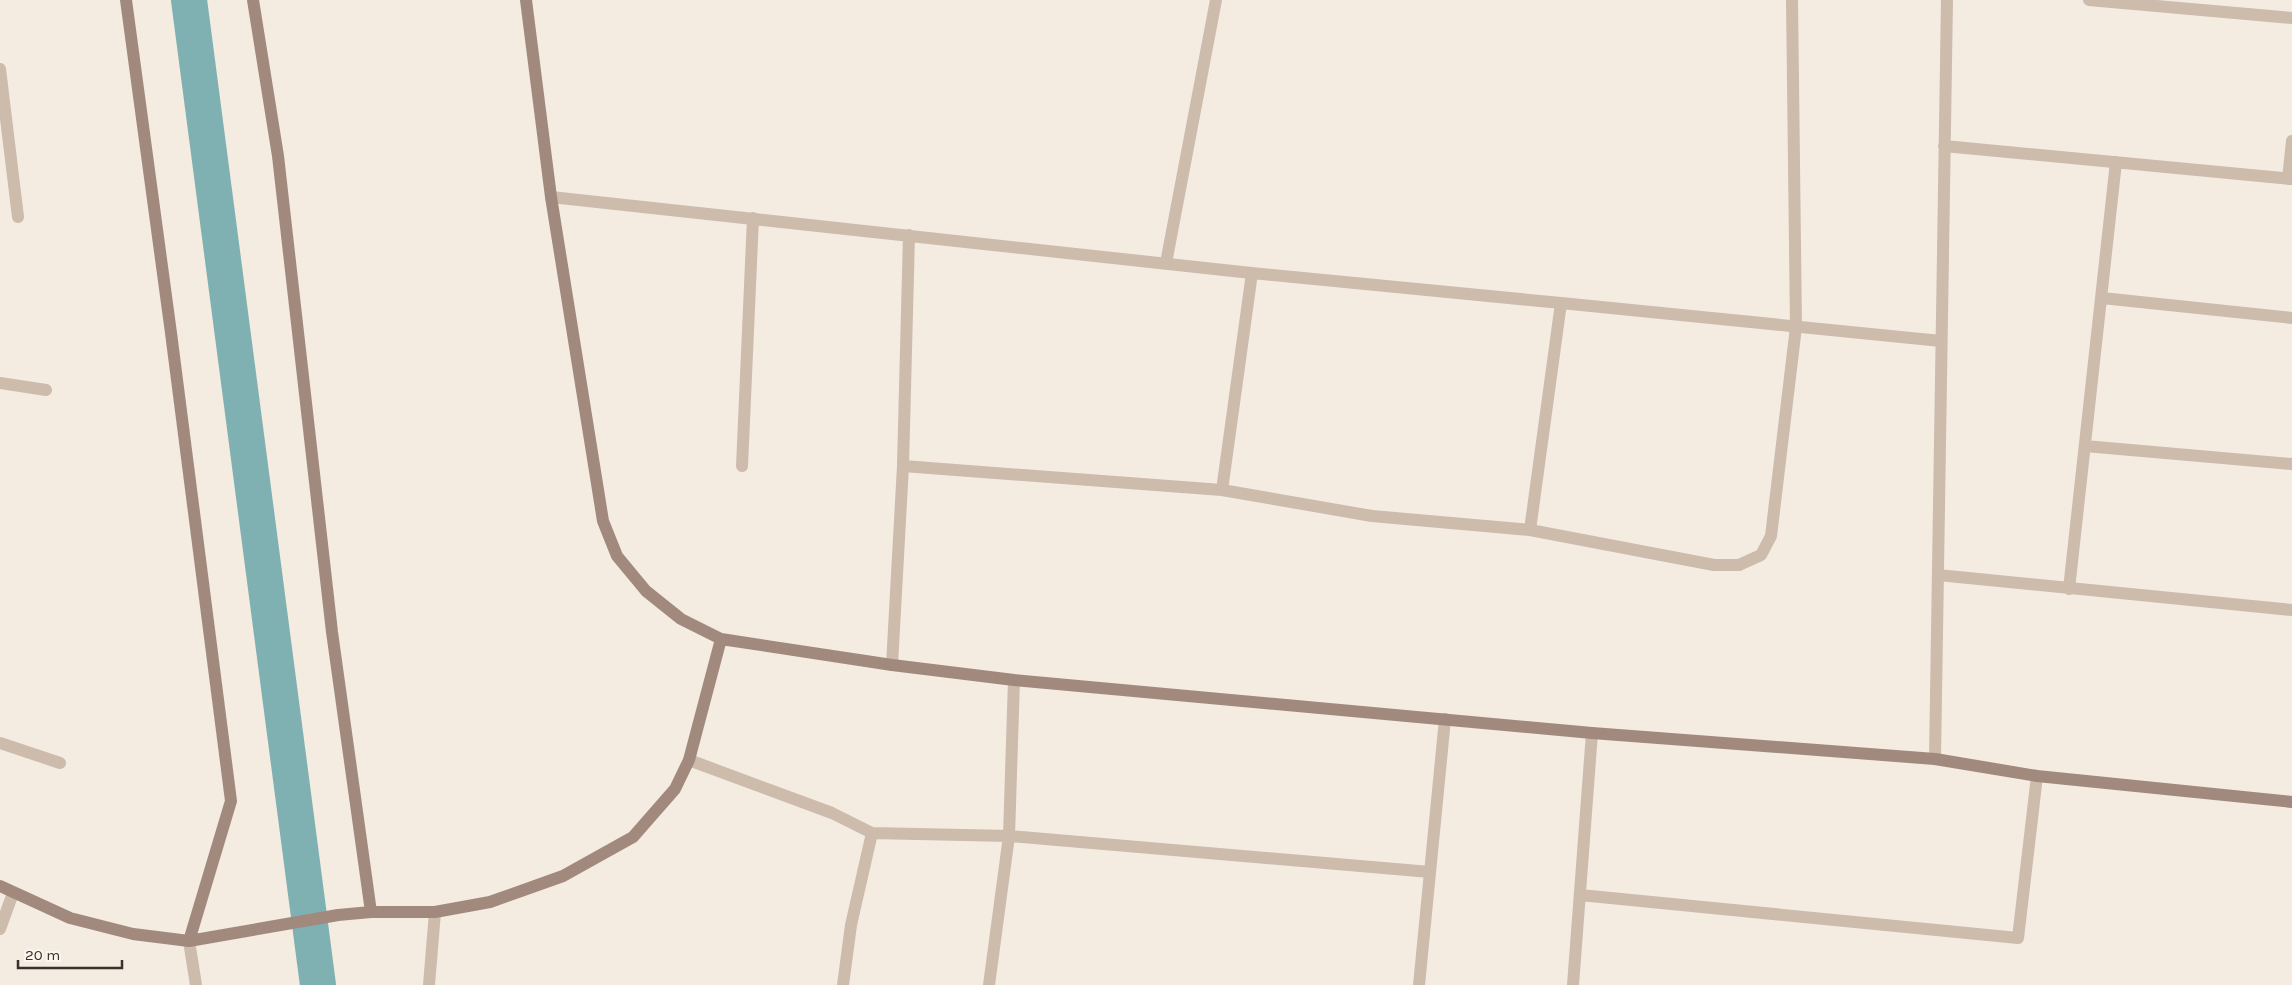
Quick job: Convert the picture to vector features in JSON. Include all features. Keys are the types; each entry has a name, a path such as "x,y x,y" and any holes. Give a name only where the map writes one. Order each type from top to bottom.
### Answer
{"street":[{"path":"126,0 231,801 189,941 196,985"},
{"path":"253,0 278,156 332,632 371,912"},
{"path":"526,0 551,197 602,521 617,556 646,591 682,618 721,639 892,665 1014,680 1592,733 1935,759 2037,776 2292,802"},
{"path":"1166,264 1216,0"},
{"path":"903,466 1222,490 1372,516 1530,530 1714,565 1739,565 1761,555 1771,536 1796,327 1792,0"},
{"path":"1935,759 1946,0"},
{"path":"2094,0 2292,18"},
{"path":"0,69 18,217"},
{"path":"1944,146 2290,179 2292,140"},
{"path":"2069,589 2116,162"},
{"path":"551,197 1252,273 1941,342"},
{"path":"742,466 753,218"},
{"path":"892,665 903,466 909,235"},
{"path":"1222,490 1252,273"},
{"path":"2102,298 2292,318"},
{"path":"1530,530 1561,303"},
{"path":"0,383 46,390"},
{"path":"2084,446 2292,464"},
{"path":"1938,576 2292,610"},
{"path":"0,886 13,894 70,918 133,934 189,941 265,926 338,915 371,912 435,912 490,902 563,876 633,837 675,789 689,760 721,639"},
{"path":"989,985 1009,836 1014,680"},
{"path":"1419,985 1444,719"},
{"path":"1573,985 1592,733"},
{"path":"0,742 60,763"},
{"path":"689,760 832,813 872,833 1009,836 1430,872"},
{"path":"1580,895 2018,938 2037,776"},
{"path":"842,985 851,925 872,833"},
{"path":"0,929 13,894"},
{"path":"429,985 435,912"}],"waterway":[{"path":"189,0 318,985"}]}
